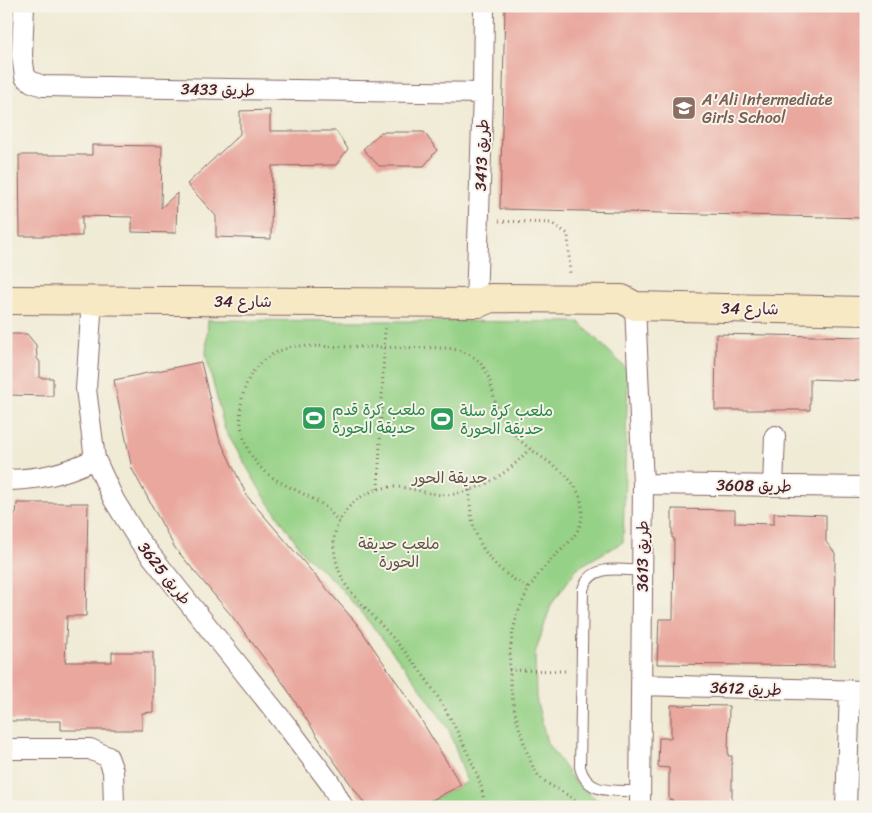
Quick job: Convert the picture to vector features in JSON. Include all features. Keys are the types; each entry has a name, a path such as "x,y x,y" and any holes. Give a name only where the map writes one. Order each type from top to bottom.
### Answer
{"street":[{"name":"طريق 3433","path":"24,6 22,55 25,77 43,86 483,93"},
{"name":"طريق 3413","path":"478,303 484,6"},
{"name":"شارع 34","path":"6,300 478,303 491,298 622,299 635,306 866,311"},
{"name":"طريق 3625","path":"92,300 86,389 95,459 114,500 138,539 290,730 330,783 343,807"},
{"name":"شارع 34","path":"478,303 490,310 615,314 630,311 635,306"},
{"name":"طريق 3613","path":"635,306 643,484 640,799"},
{"path":"773,485 775,436"},
{"path":"6,480 45,477 71,470 95,459"},
{"name":"طريق 3608","path":"643,484 866,487"},
{"name":"طريق 3612","path":"641,685 858,691 846,807"},
{"path":"6,749 90,749 108,757 113,772 114,807"}],"lane":[{"path":"640,799 593,787 586,782 580,767 583,589 591,576 598,572 605,570 642,570"}],"path":[{"path":"479,220 551,223 568,234 572,299"},
{"path":"378,489 385,302"},
{"path":"339,522 323,506 270,476 260,467 246,445 240,418 244,389 258,364 269,355 295,346 447,348 459,350 480,362 486,371 493,397 507,426 529,449 569,477 581,498 583,510 581,522 572,541 557,553 529,588 516,619 511,640 509,670 509,683 514,711 522,739 537,773 548,784 569,795 580,807"},
{"path":"484,807 478,776 462,741 440,701 416,666 347,587 340,573 334,546 335,534 339,522 354,502 364,495 378,489 392,487 408,488 440,495 470,490 504,473 520,460 529,449"},
{"path":"470,490 471,520 483,549 502,572 529,588"},
{"path":"509,670 582,672"}],"green space":[{"name":"حديقة الحور","path":"208,320 579,322 628,370 623,542 577,568 551,605 535,654 536,698 547,743 575,782 606,807 419,807 467,782 449,730 418,684 378,633 336,583 305,555 262,493 225,430 206,355"}],"building":[{"name":"A'Ali Intermediate Girls School","path":"505,6 866,6 866,218 500,209"},
{"path":"270,110 270,131 336,131 348,149 336,165 272,166 271,239 216,237 216,216 187,184 240,134 240,111"},
{"path":"381,132 424,132 437,150 424,166 379,166 363,149"},
{"path":"92,145 162,146 161,208 177,193 176,233 132,232 132,217 82,216 82,236 20,236 19,155 92,155"},
{"path":"6,334 27,334 36,345 37,358 40,362 40,378 53,378 53,396 6,395"},
{"path":"716,334 866,337 866,381 810,379 810,410 715,410"},
{"path":"201,362 219,438 247,496 357,624 407,697 461,785 419,807 367,807 327,751 283,683 231,615 175,548 132,469 114,380"},
{"path":"17,503 88,503 86,616 67,616 65,662 112,662 112,652 153,652 153,712 142,713 142,730 61,730 61,721 6,721 6,514 16,514"},
{"path":"672,509 735,510 735,523 774,524 774,513 826,515 826,542 835,553 834,666 657,664 659,619 673,619 674,538 672,538"},
{"path":"671,705 729,706 728,756 732,756 732,807 673,807 673,800 669,800 669,768 658,767 659,738 671,738"}],"place":[{"name":"A'Ali Intermediate Girls School","path":"684,108"},
{"name":"ملعب كرة قدم حديقة الحورة","path":"314,418"},
{"name":"ملعب كرة سلة حديقة الحورة","path":"442,419"}],"park label":[{"name":"ملعب حديقة الحورة","path":"399,552"}]}
